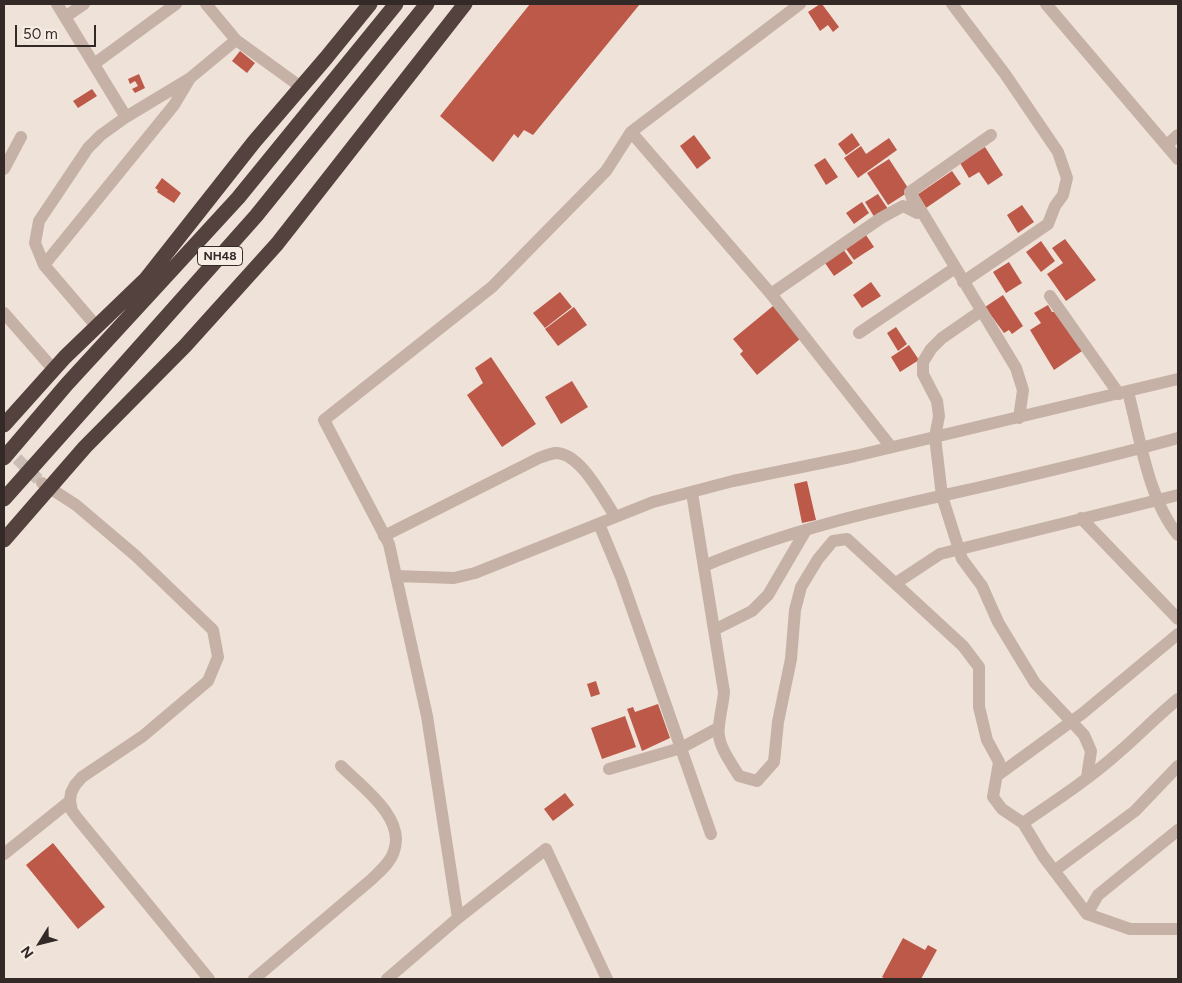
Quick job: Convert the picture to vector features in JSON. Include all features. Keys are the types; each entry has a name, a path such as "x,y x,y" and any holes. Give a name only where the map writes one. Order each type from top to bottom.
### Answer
{"highway":[{"path":"5,419 146,279 254,142 370,4"},
{"name":"NH48","path":"4,458 67,384 238,198 396,4"},
{"name":"NH48","path":"4,499 256,216 427,4"},
{"path":"4,540 46,485 185,346 277,244 465,4"}],"street":[{"path":"57,4 126,117"},
{"path":"65,17 84,4"},
{"path":"94,64 176,4"},
{"path":"206,4 236,40 301,87"},
{"path":"458,918 427,716 389,544 324,420 492,287 606,171 631,132 800,4"},
{"path":"952,4 1005,74 1058,152 1067,178 1063,196 1055,206 1048,224 963,282"},
{"path":"1046,4 1178,159"},
{"path":"97,327 44,265 35,243 39,221 88,148 126,117 189,79 236,40"},
{"path":"44,265 174,105 189,79"},
{"path":"631,132 771,294 891,447"},
{"path":"1166,145 1178,134"},
{"path":"910,192 991,135"},
{"path":"4,169 21,137"},
{"path":"771,294 880,218 903,206 917,213 910,192"},
{"path":"910,192 1016,368 1023,390 1019,418"},
{"path":"859,334 955,268"},
{"path":"1050,296 1124,393 1157,500 1170,525 1178,535"},
{"path":"981,311 942,338 931,349 924,362 923,374 937,401 939,416 935,437 942,496 962,559 982,586 998,622 1035,683 1084,735 1091,751 1087,777"},
{"path":"4,313 54,370"},
{"path":"396,576 454,578 475,573 653,502 733,481 1019,418 1178,379"},
{"path":"704,566 744,549 924,498 942,496 1178,438"},
{"path":"384,536 539,458 555,453 574,460 582,468 615,516"},
{"path":"46,485 76,505 136,556 213,630 218,656 208,681 143,736 82,777 70,793 72,811 209,979"},
{"path":"692,493 724,692 723,710 718,728 720,743 739,776 757,781 774,762 778,722 791,659 795,610 800,587 818,559 833,541 847,539 963,646 979,667 979,708 987,740 998,762 998,775 993,797 1002,809 1022,823 1054,871 1087,914 1130,930 1178,929"},
{"path":"896,583 940,554 959,548 1178,494"},
{"path":"1081,518 1178,618"},
{"path":"600,524 621,577 711,834"},
{"path":"714,630 760,604 768,595 806,530"},
{"path":"998,775 1071,722 1178,634"},
{"path":"1022,823 1118,753 1178,699"},
{"path":"609,770 681,748 718,728"},
{"path":"254,979 372,879 387,864 394,852 396,841 394,826 384,809 341,766"},
{"path":"1054,871 1135,811 1178,766"},
{"path":"4,854 70,801"},
{"path":"1087,914 1098,896 1178,830"},
{"path":"387,979 458,918 546,849 603,978"}],"building":[{"path":"530,4 640,4 533,135 524,130 518,138 514,134 493,162 440,116"},
{"path":"822,4 839,27 833,32 828,25 820,31 808,12"},
{"path":"240,51 255,63 247,73 232,61"},
{"path":"139,74 145,88 135,93 132,89 138,86 135,81 130,84 128,79"},
{"path":"92,89 97,96 78,108 73,101"},
{"path":"852,133 860,145 846,155 838,144"},
{"path":"694,135 711,158 697,169 680,146"},
{"path":"889,138 897,150 858,178 844,158 861,146 866,154"},
{"path":"985,147 1003,175 988,185 979,172 969,178 960,163"},
{"path":"825,158 838,177 826,185 814,165"},
{"path":"889,159 910,191 888,205 867,173"},
{"path":"952,171 961,184 926,208 917,195"},
{"path":"162,178 181,193 174,203 157,192 158,190 155,188"},
{"path":"878,194 888,209 875,218 865,202"},
{"path":"862,202 869,213 854,224 846,213"},
{"path":"1022,205 1034,222 1018,233 1007,215"},
{"path":"866,235 874,247 854,260 846,249"},
{"path":"1065,239 1096,280 1066,301 1047,274 1063,263 1052,248"},
{"path":"1041,241 1055,261 1041,272 1026,252"},
{"path":"843,249 853,263 834,276 825,263"},
{"path":"1009,262 1022,283 1006,293 993,272"},
{"path":"871,282 881,296 862,308 853,295"},
{"path":"560,292 572,307 545,328 533,313"},
{"path":"1003,295 1023,326 1012,334 1009,330 1004,333 985,307"},
{"path":"1048,305 1052,312 1057,312 1085,349 1054,370 1030,330 1041,323 1034,313"},
{"path":"773,306 800,339 757,375 740,354 743,351 733,339"},
{"path":"574,307 587,325 558,346 545,329"},
{"path":"896,327 907,344 898,351 887,333"},
{"path":"909,345 919,360 900,372 891,357"},
{"path":"491,357 536,424 502,447 467,395 483,383 475,368"},
{"path":"572,381 588,407 561,424 545,397"},
{"path":"807,481 816,520 802,523 794,484"},
{"path":"596,681 600,694 591,697 587,684"},
{"path":"658,704 670,738 642,751 627,709 633,707 635,712"},
{"path":"625,716 636,747 602,759 591,728"},
{"path":"565,793 574,805 553,821 544,809"},
{"path":"53,843 105,907 78,929 26,865"},
{"path":"903,938 925,950 928,945 937,950 921,979 886,979 882,977"}],"tunnel":[{"path":"4,446 42,483"}]}
